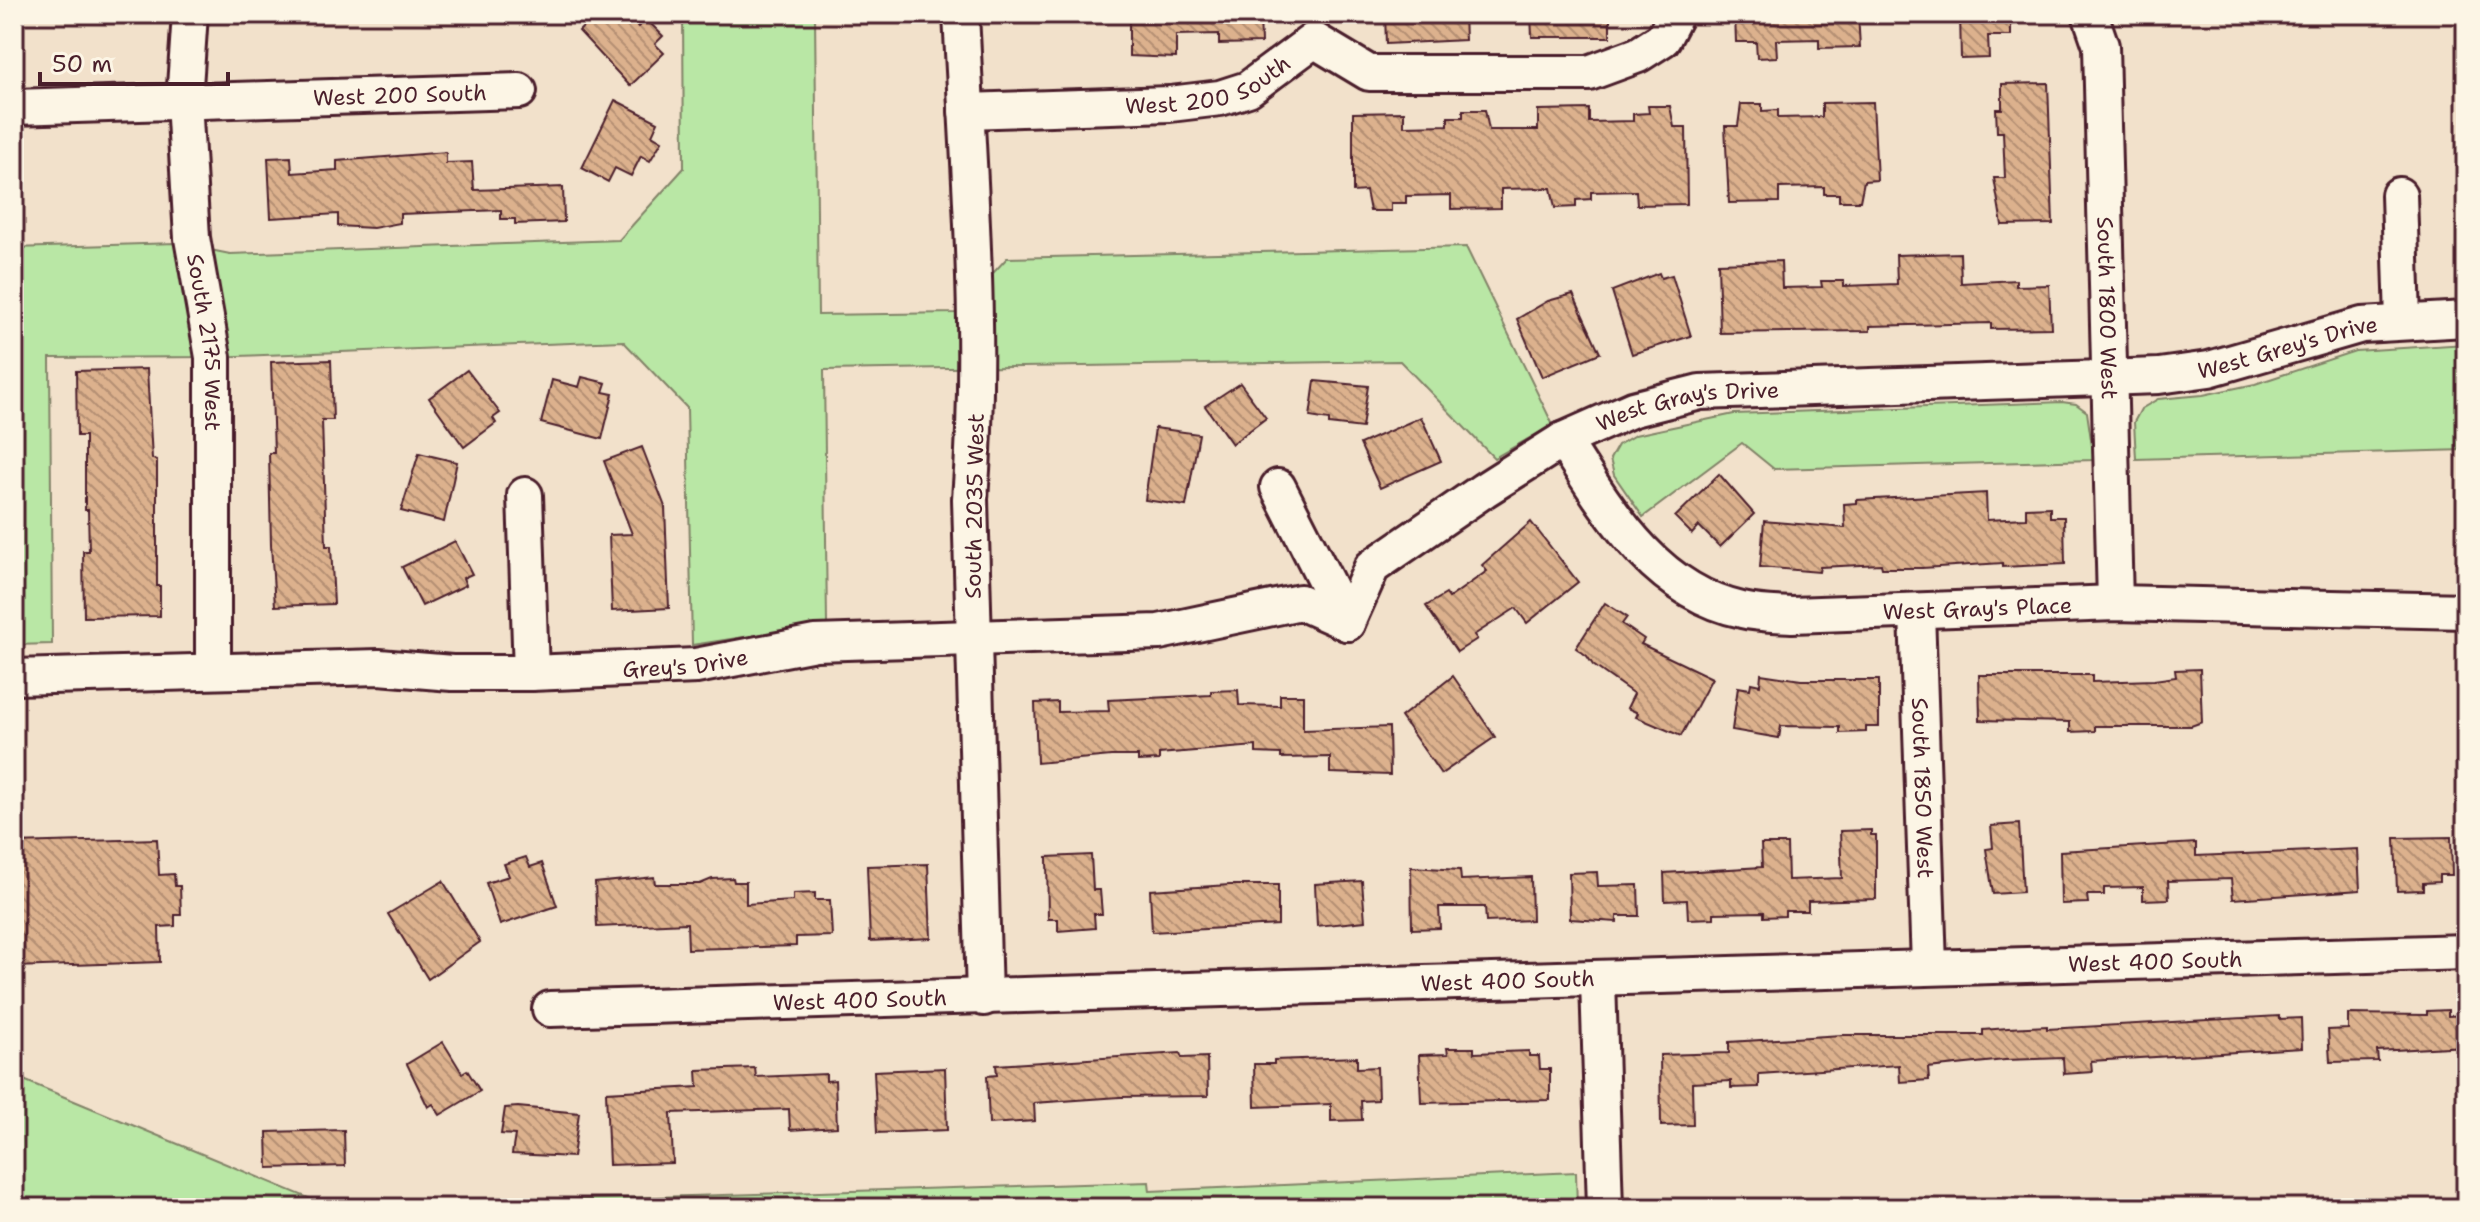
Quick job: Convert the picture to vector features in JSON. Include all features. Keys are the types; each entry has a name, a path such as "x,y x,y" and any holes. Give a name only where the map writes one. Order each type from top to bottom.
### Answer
{"street":[{"name":"South 2175 West","path":"190,14 184,101 192,238 213,357 213,671"},
{"name":"South 2035 West","path":"961,14 975,356 976,430 970,499 984,998"},
{"name":"South 1800 West","path":"2090,14 2101,46 2115,603"},
{"name":"West 200 South","path":"966,111 1170,104 1220,98 1248,89 1312,27 1369,73 1589,73 1638,55 1670,26"},
{"name":"West 200 South","path":"14,107 519,91"},
{"path":"2399,195 2403,320"},
{"name":"West Grey's Drive","path":"2109,377 2209,369 2362,325 2403,320 2466,319"},
{"name":"West Gray's Drive","path":"1347,623 1372,567 1563,440 1633,409 1700,392 2109,377"},
{"name":"West Gray's Place","path":"1563,440 1640,549 1667,575 1700,596 1742,610 1792,615 2115,603 2466,611"},
{"path":"1278,487 1347,623"},
{"path":"525,495 531,673"},
{"name":"Grey's Drive","path":"14,677 379,667 452,673 531,673 696,666 815,643 1159,632 1300,602 1347,623"},
{"name":"South 1850 West","path":"1917,612 1929,966"},
{"name":"West 400 South","path":"550,1009 2466,952"},
{"path":"1598,980 1605,1208"}],"green space":[{"path":"683,14 815,14 818,315 956,313 1007,258 1466,247 1553,425 1494,458 1400,361 824,370 827,624 692,645 687,408 623,341 213,357 50,358 52,644 14,645 14,248 176,243 230,254 619,240 684,168"},
{"path":"2466,344 2466,450 2136,459 2134,422 2141,409 2158,399 2203,395 2255,384 2355,351"},
{"path":"2062,402 2076,404 2087,412 2094,460 1774,469 1742,443 1643,517 1614,475 1610,459 1618,445 1635,435 1734,414"},
{"path":"14,1076 330,1207 1149,1182 1150,1191 1576,1172 1577,1208 14,1208"}],"building":[{"path":"596,14 626,14 638,27 646,19 663,36 655,44 664,53 630,86 579,31"},
{"path":"1129,14 1260,14 1261,43 1219,44 1219,34 1176,35 1176,58 1129,56"},
{"path":"1385,14 1464,14 1465,40 1386,44"},
{"path":"1531,14 1610,14 1610,37 1532,37"},
{"path":"1735,14 1858,14 1860,47 1819,48 1819,39 1776,40 1777,57 1757,58 1756,42 1736,42"},
{"path":"1960,14 2011,14 2011,36 1988,36 1989,58 1961,59"},
{"path":"2048,83 2053,224 2002,225 1994,178 2005,178 2003,132 1997,132 1996,109 2002,109 2002,84"},
{"path":"615,100 658,122 652,135 662,141 650,161 641,156 631,176 615,168 608,182 582,168"},
{"path":"1873,102 1877,180 1864,181 1860,201 1839,201 1839,194 1824,194 1824,187 1779,188 1779,202 1729,203 1725,126 1738,126 1741,104 1762,104 1762,111 1778,110 1778,118 1822,117 1822,103"},
{"path":"1648,106 1670,106 1674,127 1686,127 1687,204 1637,205 1636,191 1591,192 1591,199 1576,200 1576,207 1555,208 1551,188 1501,189 1501,208 1451,209 1451,195 1406,196 1406,203 1391,203 1391,211 1370,211 1366,191 1353,192 1353,113 1404,112 1404,126 1448,125 1448,117 1463,117 1463,110 1485,110 1489,130 1538,130 1538,110 1589,109 1589,122 1633,121 1633,114 1649,113"},
{"path":"446,152 446,163 472,162 474,190 563,187 564,222 515,224 515,219 501,219 501,210 400,214 400,223 373,228 338,226 338,214 271,218 268,158 291,157 292,173 337,170 337,161"},
{"path":"1960,253 1961,283 2016,280 2016,286 2049,285 2051,328 1991,329 1991,323 1870,326 1870,331 1720,333 1718,263 1781,261 1782,288 1822,287 1821,281 1844,281 1844,286 1897,284 1896,255"},
{"path":"1659,273 1661,278 1672,275 1691,336 1632,354 1612,291"},
{"path":"1573,294 1600,353 1542,377 1517,319 1548,301"},
{"path":"331,360 333,420 322,420 326,546 331,546 334,604 275,606 269,453 274,453 271,362"},
{"path":"147,369 152,459 157,460 157,586 160,586 160,616 84,617 83,551 89,551 88,510 85,510 85,436 77,436 76,371"},
{"path":"467,370 500,413 493,418 496,423 464,447 429,398"},
{"path":"582,377 606,383 603,392 613,394 602,439 541,423 552,380 579,387"},
{"path":"1315,381 1368,386 1362,428 1329,424 1329,420 1310,417"},
{"path":"1240,383 1266,418 1232,444 1205,406"},
{"path":"1421,417 1441,461 1380,488 1360,444"},
{"path":"1155,428 1199,434 1186,506 1145,500"},
{"path":"642,447 665,507 669,608 612,611 609,535 632,534 604,461"},
{"path":"419,453 457,462 444,522 401,511"},
{"path":"1719,474 1754,514 1720,547 1699,526 1692,534 1675,517"},
{"path":"1986,493 1987,520 2026,518 2026,508 2050,507 2050,517 2064,517 2065,564 1882,568 1881,564 1820,567 1819,572 1760,567 1764,521 1845,528 1844,504 1857,503 1857,500"},
{"path":"1531,522 1578,582 1527,623 1516,608 1474,635 1477,639 1457,652 1426,606 1446,594 1449,598 1487,571 1482,565"},
{"path":"455,541 472,574 463,578 466,585 422,606 402,567"},
{"path":"1605,603 1627,617 1622,624 1644,639 1641,644 1712,678 1681,736 1636,717 1638,713 1627,708 1634,694 1593,665 1576,648"},
{"path":"2200,669 2202,722 2191,726 2095,726 2095,731 2070,732 2070,722 1980,720 1979,675 2092,675 2092,682 2154,680 2176,677 2175,670"},
{"path":"1761,674 1801,680 1879,680 1879,727 1866,727 1866,732 1840,733 1840,727 1781,726 1779,738 1732,730 1738,687 1750,689 1751,683 1760,685"},
{"path":"1453,676 1495,737 1441,774 1401,717"},
{"path":"1238,690 1239,705 1280,706 1280,695 1303,695 1303,730 1389,727 1390,775 1330,773 1330,757 1281,758 1281,754 1256,753 1256,746 1159,754 1159,760 1138,761 1138,756 1111,756 1037,763 1035,703 1058,702 1058,712 1109,711 1108,700 1211,695 1211,691"},
{"path":"2019,824 2023,892 1993,894 1986,849 1993,848 1991,826"},
{"path":"1871,830 1871,835 1876,835 1876,899 1808,901 1808,911 1785,911 1785,916 1764,917 1764,912 1714,913 1714,918 1688,919 1687,900 1665,901 1664,873 1762,867 1761,844 1787,844 1788,880 1842,878 1840,831"},
{"path":"2451,837 2452,875 2439,875 2439,882 2423,883 2423,890 2397,891 2395,838"},
{"path":"157,839 159,875 174,874 175,886 180,886 181,915 175,915 175,926 159,927 160,962 14,967 14,843"},
{"path":"2196,843 2196,856 2358,849 2360,890 2233,899 2231,879 2168,881 2169,899 2143,900 2143,887 2104,888 2104,895 2087,895 2088,903 2061,904 2060,851"},
{"path":"1091,855 1093,890 1100,890 1102,914 1094,914 1095,928 1058,931 1058,919 1048,919 1047,857"},
{"path":"526,857 530,867 542,863 557,906 500,925 486,883 509,876 504,864"},
{"path":"928,864 931,938 870,941 867,866"},
{"path":"1411,867 1460,870 1461,880 1531,877 1532,920 1486,922 1485,907 1439,907 1440,928 1412,929"},
{"path":"1597,872 1598,886 1638,885 1639,916 1617,916 1617,922 1570,919 1569,873"},
{"path":"654,877 655,884 700,884 712,879 733,878 734,882 746,882 746,904 793,901 793,894 815,893 815,900 830,900 832,936 796,937 796,946 688,949 687,923 597,927 595,883"},
{"path":"443,881 480,942 428,979 388,914"},
{"path":"1362,881 1365,921 1317,926 1315,884"},
{"path":"1278,885 1278,925 1152,932 1150,890"},
{"path":"2448,1010 2448,1016 2466,1015 2466,1046 2377,1051 2378,1061 2330,1062 2328,1030 2348,1029 2348,1014 2427,1015 2427,1011"},
{"path":"2279,1016 2279,1019 2301,1018 2302,1048 2091,1061 2092,1072 2064,1074 2063,1058 2005,1060 1928,1068 1929,1080 1900,1082 1899,1065 1759,1074 1759,1087 1731,1088 1731,1081 1692,1083 1693,1125 1661,1126 1660,1055 1729,1053 1729,1042 1842,1035 1983,1035 1983,1030 2008,1028 2047,1026 2047,1029"},
{"path":"443,1042 462,1073 467,1070 480,1091 440,1115 433,1104 428,1107 407,1064"},
{"path":"1447,1048 1474,1048 1474,1053 1529,1051 1529,1056 1539,1056 1540,1069 1550,1069 1550,1100 1421,1103 1419,1055 1448,1054"},
{"path":"1180,1053 1182,1058 1207,1057 1208,1096 1120,1097 1034,1103 1035,1121 989,1124 987,1076 997,1075 996,1065"},
{"path":"1357,1057 1357,1068 1377,1067 1378,1100 1361,1101 1362,1120 1331,1121 1331,1104 1255,1107 1254,1064 1274,1064 1274,1060"},
{"path":"755,1068 756,1077 826,1074 826,1081 835,1080 837,1127 790,1130 789,1109 671,1113 673,1163 609,1165 606,1092 698,1087 697,1070"},
{"path":"945,1068 947,1130 877,1133 874,1071"},
{"path":"505,1108 579,1113 573,1157 512,1154 515,1135 501,1134"},
{"path":"344,1130 345,1166 268,1168 267,1132"}]}
